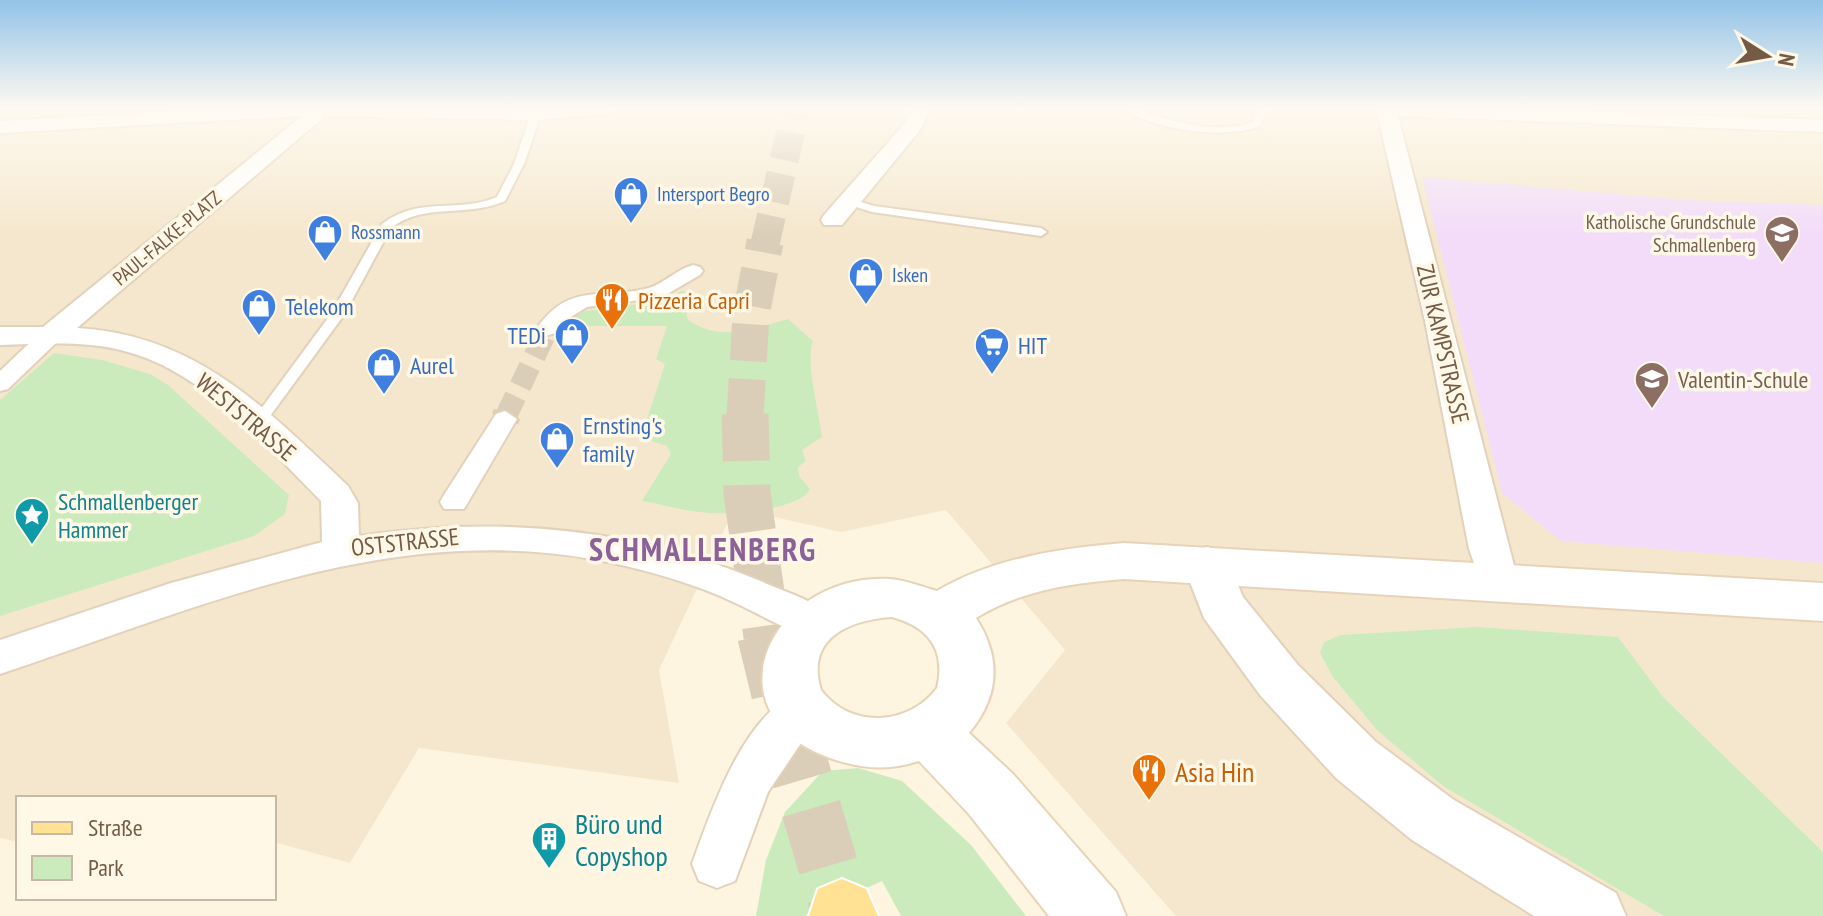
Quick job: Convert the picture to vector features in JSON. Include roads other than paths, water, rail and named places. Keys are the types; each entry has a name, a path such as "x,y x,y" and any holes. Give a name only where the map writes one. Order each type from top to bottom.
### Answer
{"main road":[{"path":"940,615 965,597 1003,580 1079,563 1207,564 1823,602"},
{"path":"892,598 920,605 940,615 963,643 968,654 970,675 963,696 950,716 928,731 902,741 873,744 844,739 819,727 802,709 791,687 790,664 797,642 813,623 835,608 863,599 892,598"},
{"path":"928,731 991,794 1092,916"}],"street":[{"name":"PAUL-FALKE-PLATZ","path":"50,336 272,151"},
{"path":"846,203 890,151"},
{"name":"ZUR KAMPSTRASSE","path":"1396,151 1498,581"},
{"path":"548,328 573,302 650,294 693,271"},
{"name":"WESTSTRASSE","path":"0,336 118,341 158,352 204,379 335,494 340,503 341,549"},
{"path":"0,384 50,336"},
{"path":"454,502 505,419"},
{"name":"OSTSTRASSE","path":"0,657 207,584 341,549 473,535 574,543 685,568 745,590 813,623"},
{"path":"1207,564 1221,605 1279,680 1356,760 1433,820 1593,916"},
{"path":"717,864 745,783 776,736 802,709"}],"lane":[{"path":"257,424 337,315 386,226 395,217 414,209 481,206 501,199 524,151"},
{"path":"846,203 1041,232"}],"tunnel":[{"path":"765,244 786,151"},
{"path":"745,415 751,315 765,242"},
{"path":"506,416 548,328"},
{"path":"505,419 507,414"},
{"path":"745,415 747,493 767,636"},
{"path":"767,634 800,771 842,913"}],"place":[{"name":"Intersport Begro","path":"631,225"},
{"name":"Rossmann","path":"325,263"},
{"name":"Katholische Grundschule Schmallenberg","path":"1782,264"},
{"name":"Isken","path":"866,306"},
{"name":"Pizzeria Capri","path":"612,331"},
{"name":"Telekom","path":"259,337"},
{"name":"TEDi","path":"572,366"},
{"name":"HIT","path":"992,376"},
{"name":"Aurel","path":"384,396"},
{"name":"Valentin-Schule","path":"1652,410"},
{"name":"Ernsting's family","path":"557,470"},
{"name":"Schmallenberger Hammer","path":"32,546"},
{"name":"Asia Hin","path":"1149,802"},
{"name":"Büro und Copyshop","path":"549,870"}],"district":[{"name":"SCHMALLENBERG","path":"703,549"}]}
